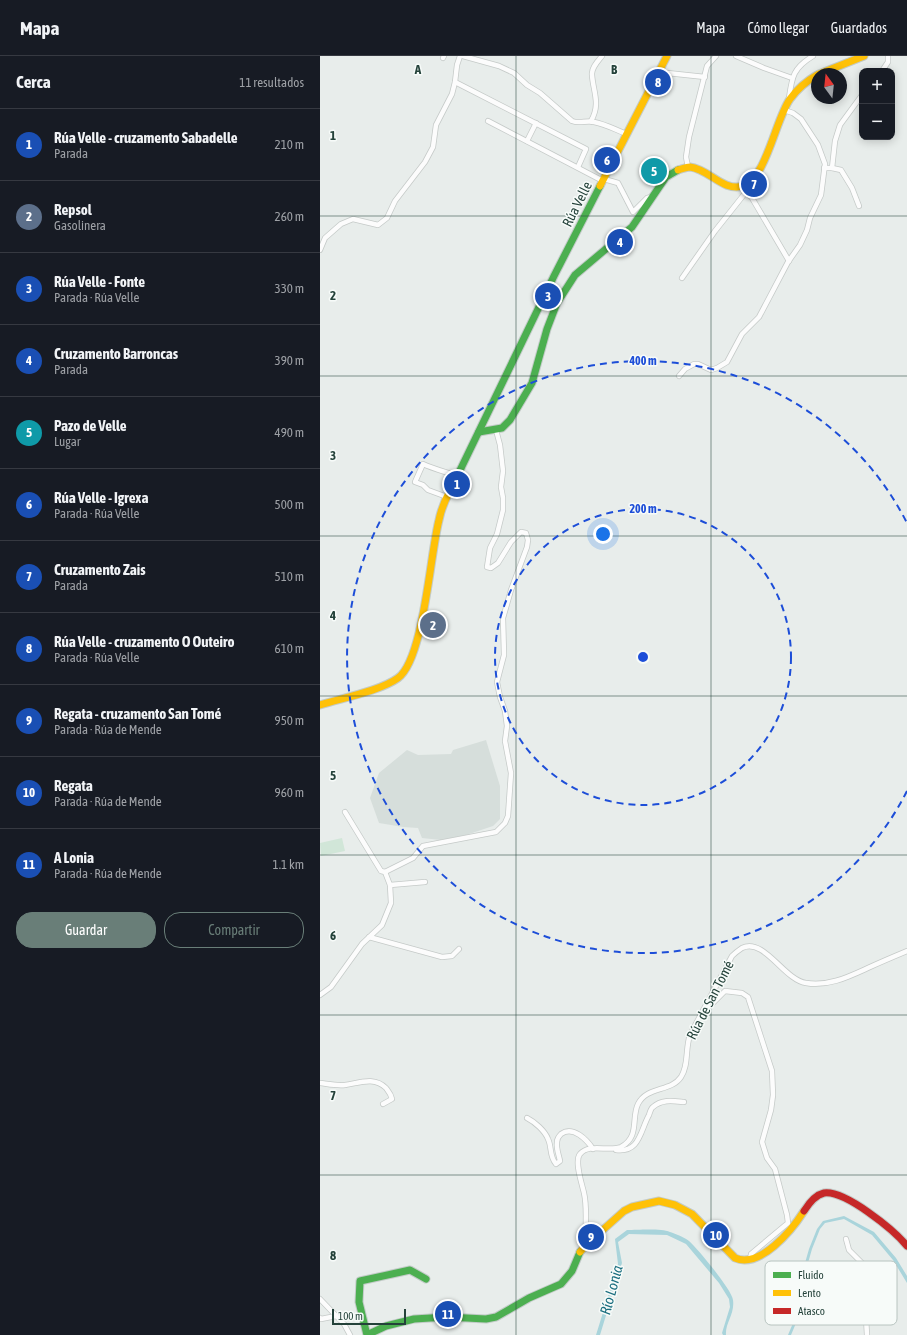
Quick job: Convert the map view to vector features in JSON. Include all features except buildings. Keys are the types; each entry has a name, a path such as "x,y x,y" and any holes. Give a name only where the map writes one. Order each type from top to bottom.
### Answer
{"street":[{"path":"320,250 325,238 341,224 353,219 378,225 387,218 395,201 425,162 433,147 436,125 452,94 457,65 462,56 499,66 514,73 572,121 577,123 591,121 627,134"},
{"path":"591,121 596,111 596,93 591,74 597,61 602,56"},
{"name":"Rúa Velle","path":"320,705 386,685 399,677 405,670 413,654 419,635 439,520 447,497 551,283 666,56"},
{"path":"688,167 686,157 689,137 708,66 716,56"},
{"path":"736,56 792,78"},
{"path":"789,100 792,78 796,70 802,63 812,56"},
{"path":"833,68 864,56"},
{"path":"884,68 888,62 888,56"},
{"path":"658,72 705,77"},
{"path":"682,278 747,184 758,173 789,100 803,83 811,78"},
{"path":"455,82 586,149 578,167"},
{"path":"832,168 835,141 840,125 859,99"},
{"path":"679,376 694,364 698,364 711,370 727,362 742,334 759,317 788,261 804,237 810,218 821,196 825,164 818,145 801,119 793,113 784,110"},
{"path":"488,120 603,180 618,183 633,212 648,198 652,197"},
{"path":"527,141 536,123"},
{"path":"479,432 502,428 510,420 532,383 547,329 558,302 575,275 632,227 666,177 676,170 688,167 695,168 726,185 744,189 752,198 788,261"},
{"path":"824,168 841,170 852,188 859,206"},
{"path":"385,872 413,858 423,846 496,832 505,823 508,816 511,773 505,741 507,726 506,718 497,682 504,655 503,618 528,540 526,533 521,532 511,542 496,566 491,568 487,567 490,548 497,534 503,510 501,487 503,470 496,430"},
{"path":"447,497 428,490 423,485 415,482 423,464 457,476"},
{"path":"320,995 331,987 362,944 382,925 391,903 390,885 385,872 381,871 345,812"},
{"path":"390,885 425,882"},
{"path":"369,937 442,957 452,956 458,949"},
{"name":"Rúa de San Tomé","path":"593,1149 610,1149 620,1147 632,1135 638,1104 643,1097 649,1092 666,1087 681,1077 686,1061 687,1044 690,1035 732,956 742,948 754,946 764,952 792,977 805,983 838,981 907,951"},
{"path":"700,1017 725,991 742,992 748,997 772,1071 773,1095 771,1110 762,1142 767,1158 775,1169 788,1222 751,1254 750,1260"},
{"path":"320,1083 344,1085 356,1082 371,1081 381,1084 391,1094 392,1099 383,1104"},
{"path":"610,1149 625,1151 633,1146 640,1136 653,1107 666,1101 684,1102"},
{"path":"527,1118 542,1130 548,1138 551,1154 556,1164 559,1163 560,1159 557,1139 562,1133 574,1132 581,1135 593,1149 584,1151 580,1154 578,1159 578,1166 586,1198 587,1244"},
{"path":"426,1279 410,1270 360,1281 359,1302 367,1335 386,1326 414,1319 447,1317 486,1319 496,1316 529,1298 561,1284 572,1271 581,1251 587,1244 624,1211 640,1204 659,1201 675,1205 692,1214 735,1258 742,1262 757,1257 775,1244 793,1227 812,1200 824,1193 839,1195 878,1218 899,1236 907,1246"},
{"path":"846,1239 849,1250 860,1261"},
{"path":"320,1299 344,1324 350,1335"},
{"path":"320,1318 336,1316"},
{"path":"866,1325 867,1335"}],"shaded area":[{"path":"486,740 500,786 500,819 493,826 466,835 441,840 422,838 418,828 379,823 370,798 379,773 407,750 418,755 451,754 453,750"}],"green space":[{"path":"342,838 345,851 321,856 320,843"}],"water":[{"path":"844,1216 874,1232 896,1258 907,1276 907,1283 897,1267 897,1261 894,1261 872,1235 844,1219 825,1223 820,1229 809,1261 806,1261 817,1229 823,1221"},
{"name":"Río Lonia","path":"627,1230 666,1231 685,1238 693,1245 714,1270 727,1288 733,1300 733,1310 727,1326 726,1335 723,1335 722,1333 730,1307 729,1299 719,1283 686,1244 667,1235 629,1234 618,1242 622,1263 600,1335 596,1335 618,1264 615,1239"},
{"path":"792,1325 795,1325 791,1335 788,1335"}],"traffic: fast":[{"path":"479,432 502,428 510,420 532,383 547,329 557,303 575,275 632,227 666,177 678,170"},
{"path":"450,491 554,276 600,186"},
{"path":"426,1279 410,1270 360,1281 359,1302 367,1335 386,1326 414,1319 447,1317 486,1319 496,1317 529,1298 561,1284 572,1271 580,1252"}],"traffic: slow":[{"path":"600,186 667,56"},
{"path":"834,68 864,56"},
{"path":"678,170 688,167 697,169 729,186 743,186 751,181 758,172 764,160 790,99 811,79"},
{"path":"320,705 381,687 398,678 407,667 420,629 440,516 443,505 450,491"},
{"path":"580,1252 624,1211 632,1207 659,1201 675,1205 692,1214 735,1258 745,1260 755,1258 774,1246 792,1228 804,1211"}],"traffic: jam":[{"path":"804,1211 815,1197 824,1193 833,1194 856,1204 881,1221 907,1246"}],"place":[{"name":"Rúa Velle - cruzamento O Outeiro","path":"658,82"},
{"name":"Rúa Velle - Igrexa","path":"607,160"},
{"name":"Pazo de Velle","path":"654,171"},
{"name":"Cruzamento Zais","path":"754,184"},
{"name":"Cruzamento Barroncas","path":"620,242"},
{"name":"Rúa Velle - Fonte","path":"548,296"},
{"name":"Rúa Velle - cruzamento Sabadelle","path":"457,484"},
{"name":"Repsol","path":"433,625"},
{"name":"Regata","path":"716,1235"},
{"name":"Regata - cruzamento San Tomé","path":"591,1237"},
{"name":"A Lonia","path":"448,1314"}]}
